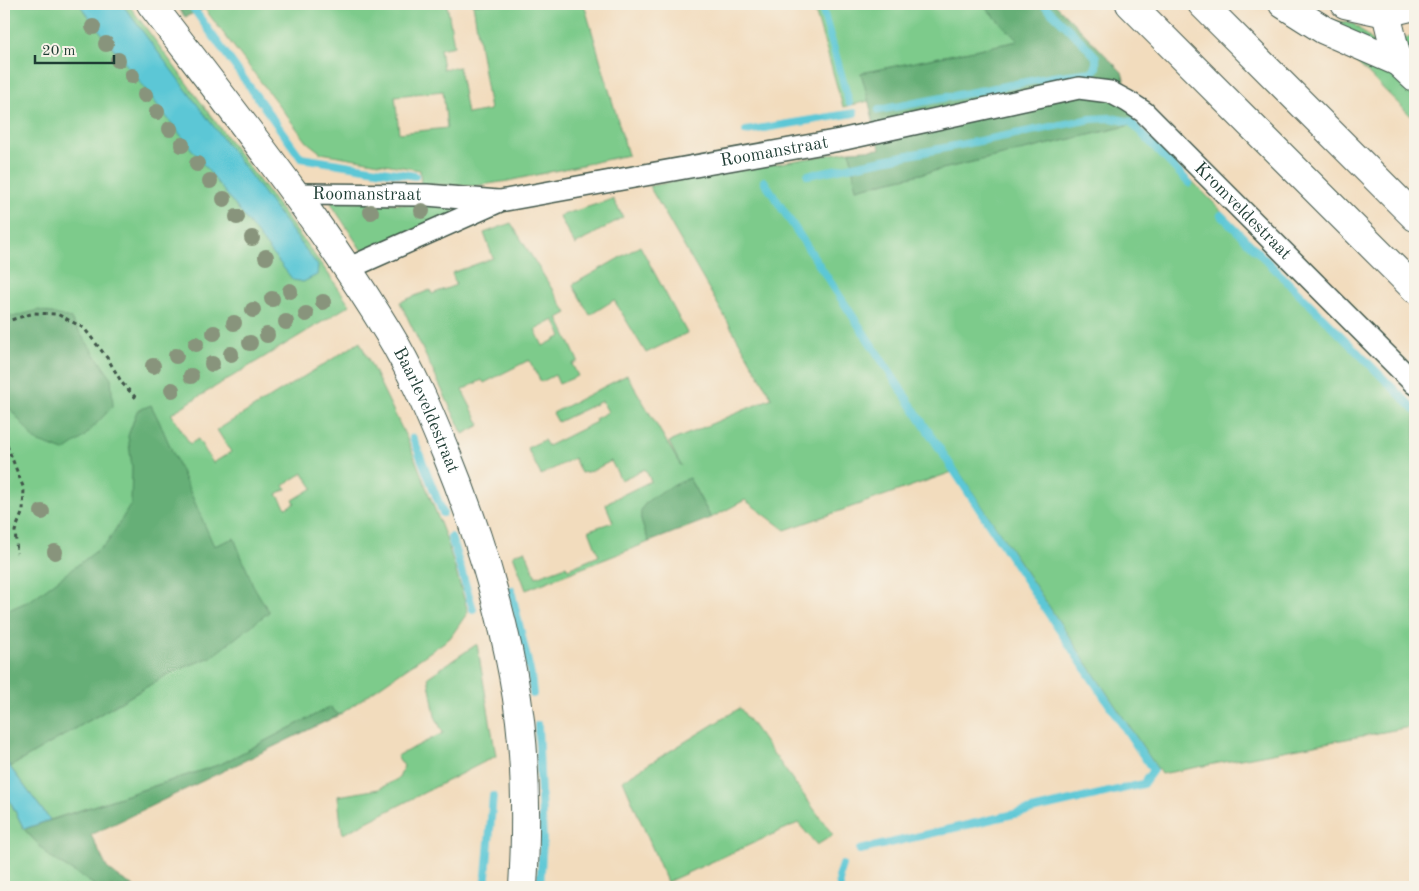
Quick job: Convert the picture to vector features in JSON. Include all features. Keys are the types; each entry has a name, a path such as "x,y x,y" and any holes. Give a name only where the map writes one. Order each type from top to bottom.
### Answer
{"main road":[{"name":"Baarleveldestraat","path":"151,4 325,234 389,334 424,399 456,478 480,546 497,605 514,676 522,746 526,846 523,887"},
{"path":"1130,4 1415,290"},
{"path":"1202,4 1415,217"},
{"path":"1283,4 1324,30 1406,70"},
{"path":"1345,4 1386,13 1415,6"},
{"path":"1386,13 1406,70"}],"street":[{"name":"Kromveldestraat","path":"1046,94 1079,88 1110,92 1144,112 1415,384"},
{"name":"Roomanstraat","path":"348,269 500,201 840,140 1046,94"},
{"name":"Roomanstraat","path":"294,194 427,195 500,201"}],"path":[{"path":"4,322 34,313 57,314 84,328 108,359 122,383 136,398"},
{"path":"4,438 24,489 24,511 15,532 17,553"}],"green space":[{"path":"4,4 128,4 350,305 172,413 172,415 190,444 198,439 213,463 231,452 217,430 360,342 408,441 446,538 468,612 450,638 339,715 330,707 221,764 50,820 10,767 172,672 211,657 4,708","holes":["303,473 313,488 293,500 295,503 286,508 277,494 286,489 284,485"]},
{"path":"175,4 215,4 185,17"},
{"path":"215,4 447,4 454,46 440,49 443,69 459,67 467,114 490,110 473,4 584,4 628,155 508,181 475,186 421,184 420,170 321,153 307,142 204,8","holes":["443,91 447,128 399,133 395,96"]},
{"path":"813,4 982,4 1019,41 861,73 869,101 843,107"},
{"path":"982,4 1055,4 1122,72 1136,124 856,189 850,151 880,149 861,73 1018,41"},
{"path":"1299,14 1354,24 1375,43 1415,36 1415,120 1324,30"},
{"path":"1136,124 1415,407 1415,726 1161,774 958,470 785,530 745,500 711,518 689,478 641,520 649,542 526,590 513,555 525,550 536,577 566,566 568,569 599,556 589,530 613,522 606,505 608,502 651,481 645,469 621,480 611,461 592,471 581,473 574,458 541,475 527,448 544,440 548,446 596,422 595,419 608,412 602,401 558,422 553,413 627,375 681,466 669,442 772,398 649,186 850,151 856,189"},
{"path":"613,199 623,217 575,245 559,216"},
{"path":"332,201 452,206 456,213 362,251 332,205"},
{"path":"511,223 567,313 558,318 578,361 572,364 578,376 559,384 555,375 541,382 529,360 484,383 482,380 462,390 480,425 463,434 400,302 430,290 432,294 456,285 452,273 493,258 484,233","holes":["554,320 562,336 543,346 535,330"]},
{"path":"640,246 687,333 646,353 614,300 590,315 573,286"},
{"path":"39,310 70,318 111,378 113,406 83,438 64,451 36,441 4,401 4,312 13,317"},
{"path":"151,405 214,546 234,538 253,585 269,612 211,657 172,672 10,767 4,758 4,612 31,600 107,543 131,504 132,467 128,436 137,411"},
{"path":"689,478 711,518 649,542 641,519 643,507 654,496"},
{"path":"477,644 496,756 343,834 338,796 379,789 399,778 404,766 397,756 443,733 435,716 428,677"},
{"path":"330,707 339,715 91,835 107,868 135,887 97,887 51,858 24,829 221,764"},
{"path":"740,708 833,835 817,845 798,823 667,882 623,780"},
{"path":"4,789 24,829 51,858 97,887 4,887"}],"water":[{"path":"79,4 122,4 318,266 317,275 303,282 293,280"},
{"path":"4,758 50,820 24,829 4,789"}],"waterway":[{"path":"190,4 301,158 415,176"},
{"path":"821,4 849,102"},
{"path":"879,110 1052,77 1092,72 1096,68 1096,57 1043,4"},
{"path":"746,131 854,113"},
{"path":"808,175 1091,119 1111,118 1131,122 1189,183"},
{"path":"764,181 1153,770 1143,784 860,850"},
{"path":"1221,215 1415,410"},
{"path":"413,438 443,513"},
{"path":"451,537 473,609"},
{"path":"511,590 531,675 533,694"},
{"path":"538,725 543,840 540,887"},
{"path":"485,887 493,796"},
{"path":"840,887 839,874 842,865"}]}
